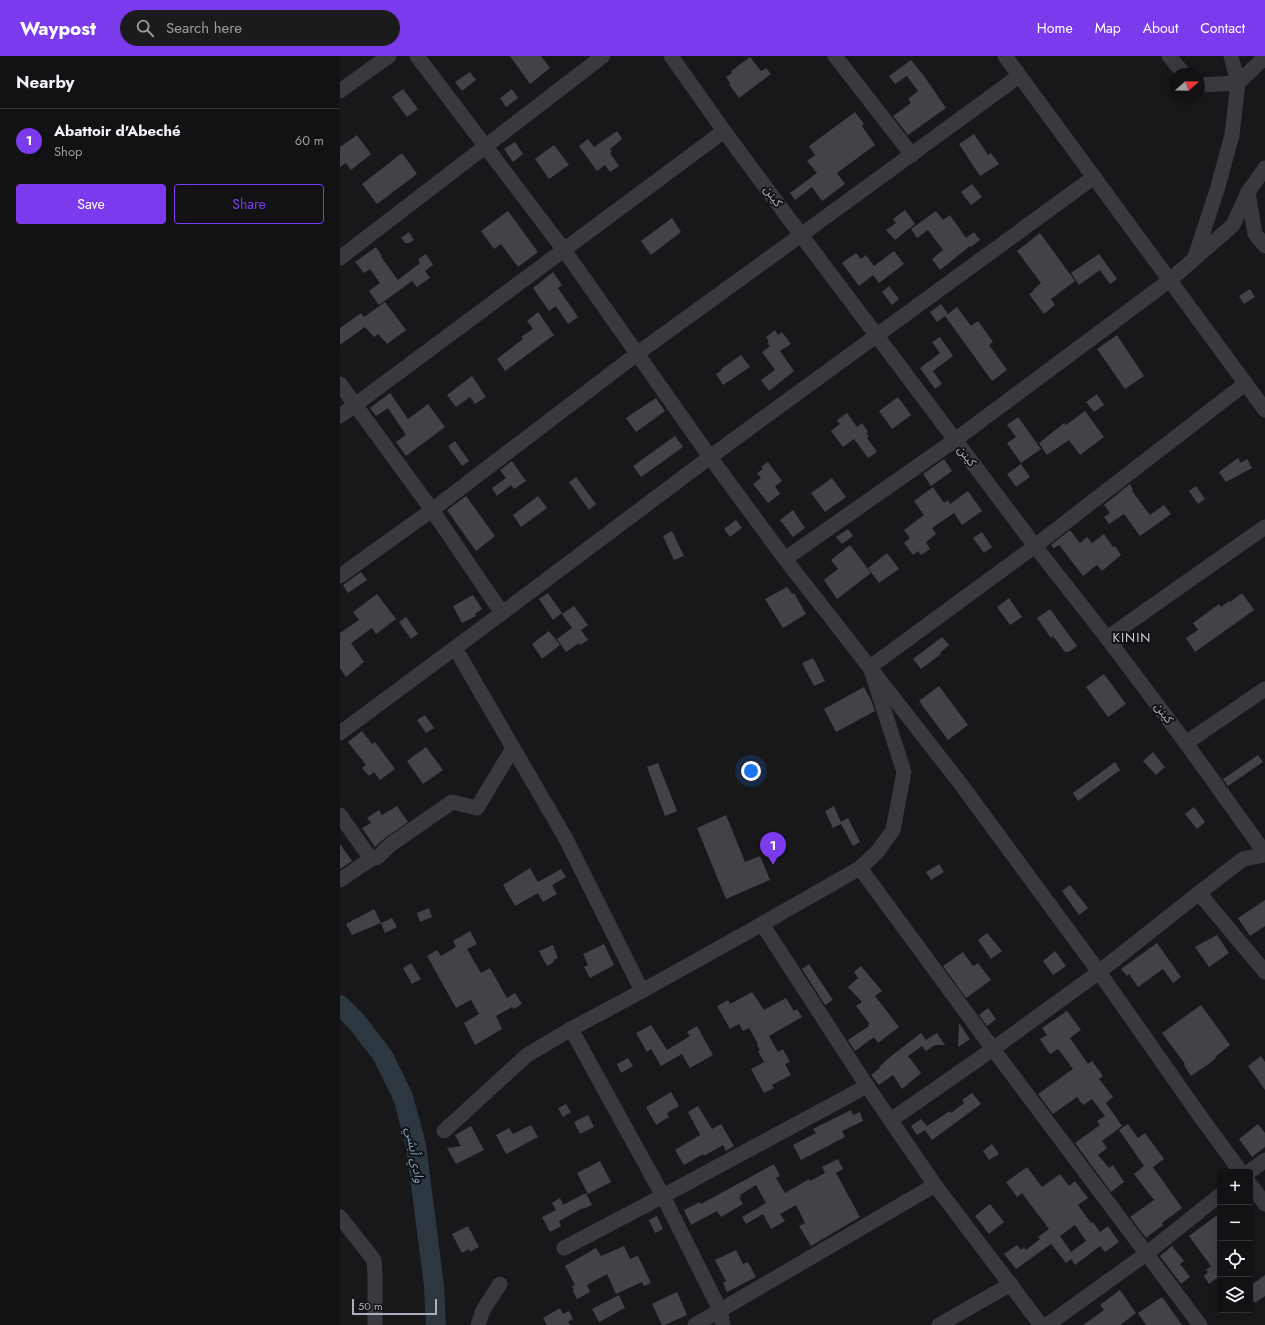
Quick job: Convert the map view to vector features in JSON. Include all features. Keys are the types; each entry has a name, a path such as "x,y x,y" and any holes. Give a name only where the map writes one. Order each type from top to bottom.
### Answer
{"street":[{"path":"340,91 388,56"},
{"path":"417,56 564,250 710,457 785,559 960,783 1099,972 1200,1116 1240,1169"},
{"path":"340,258 603,56"},
{"name":"كينن","path":"672,56 724,131 1035,546 1186,743 1265,854 1242,858 1099,972 993,1050 891,1120"},
{"path":"835,56 912,154"},
{"path":"1004,56 1265,410"},
{"path":"1169,56 1179,68"},
{"path":"1195,258 1217,190 1232,135 1238,83 1231,56"},
{"path":"1205,85 1238,83 1265,57"},
{"path":"340,576 432,510 638,353 1019,76"},
{"path":"340,416 724,131"},
{"path":"785,559 955,440 1170,280 1233,226 1248,192 1265,168"},
{"path":"340,733 710,457 1094,177"},
{"path":"1248,192 1255,234 1265,246"},
{"path":"870,667 1035,546 1246,383"},
{"path":"340,384 432,510 502,613"},
{"path":"1107,638 1265,527"},
{"path":"455,648 566,839 642,991"},
{"path":"444,1131 527,1055 860,868 878,851 893,830 904,772 870,667"},
{"path":"1186,743 1265,689"},
{"path":"340,880 371,859 378,857 390,845 452,802 478,808 513,748"},
{"path":"340,815 371,859"},
{"path":"860,868 993,1050 1200,1325"},
{"path":"1199,893 1265,972"},
{"path":"762,924 868,1086 936,1185 1041,1325"},
{"path":"571,1029 663,1196 720,1310 723,1325"},
{"path":"564,1248 868,1086"},
{"path":"1253,1169 1265,1160"},
{"path":"695,1325 936,1185"},
{"path":"1253,1188 1265,1204"},
{"path":"1047,1325 1146,1254 1217,1197"},
{"path":"340,1217 374,1260 374,1325"},
{"path":"478,1325 483,1310 500,1284"},
{"path":"939,1325 1011,1284"}],"building":[{"path":"510,56 541,56 550,68 530,84"},
{"path":"750,57 761,71 766,68 771,74 739,98 726,77 732,73 731,71"},
{"path":"911,60 946,108 908,135 893,116 911,103 908,99 918,91 907,76 895,84 889,76"},
{"path":"470,72 476,80 462,91 455,82"},
{"path":"403,89 418,109 407,117 392,97"},
{"path":"512,89 518,98 506,107 500,98"},
{"path":"855,112 864,124 862,126 875,145 837,173 845,184 822,201 812,187 795,200 790,193 817,173 807,161 815,155 809,146"},
{"path":"617,131 622,139 610,149 612,152 610,153 619,166 610,172 605,165 597,171 579,146 588,139 594,147"},
{"path":"974,134 988,155 991,153 999,164 980,176 959,144"},
{"path":"357,135 371,154 351,170 346,163 340,167 340,147"},
{"path":"515,142 523,154 513,162 504,149"},
{"path":"554,145 569,165 549,179 535,159"},
{"path":"402,153 417,174 377,204 362,184"},
{"path":"972,184 982,197 971,205 961,192"},
{"path":"905,210 915,224 895,240 886,230 896,223 893,219"},
{"path":"508,211 538,252 518,267 501,244 494,249 481,231"},
{"path":"936,211 943,220 950,215 966,238 974,232 980,240 940,270 932,259 943,250 928,230 917,238 911,229"},
{"path":"672,218 681,232 651,255 641,241"},
{"path":"409,232 414,240 409,243 405,243 401,238"},
{"path":"1040,233 1075,281 1051,299 1055,305 1044,314 1029,294 1041,283 1017,251"},
{"path":"376,247 382,256 381,257 398,280 420,263 418,259 426,254 433,265 425,271 430,278 417,287 412,281 379,305 369,291 380,283 370,269 364,273 355,262"},
{"path":"894,251 904,264 879,283 873,275 859,286 842,263 856,253 861,259 866,255 874,266"},
{"path":"1099,254 1117,279 1110,284 1100,270 1079,285 1071,273"},
{"path":"553,272 562,285 558,288 578,317 568,324 556,306 549,311 533,288"},
{"path":"889,286 899,299 892,305 882,292"},
{"path":"1250,289 1255,297 1244,304 1239,296"},
{"path":"385,302 406,330 387,344 378,334 374,337 365,327 340,345 340,328 361,313 364,317"},
{"path":"941,304 948,314 957,307 971,326 978,321 993,342 989,345 1007,370 992,381 945,316 937,322 930,312"},
{"path":"538,312 554,335 505,371 497,359 523,339 521,337 533,329 527,321"},
{"path":"775,330 778,335 782,332 791,344 780,351 794,371 769,391 761,380 775,370 762,352 770,346 767,343 769,342 766,337"},
{"path":"1117,335 1144,376 1125,389 1097,349"},
{"path":"940,337 953,356 933,371 942,384 935,389 920,368 940,353 932,342"},
{"path":"741,355 750,367 723,385 716,374"},
{"path":"472,376 486,397 475,404 470,397 456,407 447,395"},
{"path":"390,393 408,419 428,404 445,427 406,456 396,442 406,435 388,408 376,416 370,408"},
{"path":"1097,394 1104,405 1094,412 1086,402"},
{"path":"898,397 911,415 892,429 879,411"},
{"path":"656,398 665,411 636,432 626,418"},
{"path":"1085,411 1104,437 1080,455 1069,440 1047,455 1039,443 1064,423 1066,425"},
{"path":"847,413 857,427 862,423 868,432 866,433 869,436 867,438 877,452 868,458 854,439 843,447 831,431 840,424 837,420"},
{"path":"1018,417 1041,449 1021,463 1007,443 1016,437 1007,425"},
{"path":"675,436 683,447 641,477 633,466"},
{"path":"455,441 469,461 462,466 448,446"},
{"path":"1238,458 1241,463 1247,459 1252,468 1226,482 1219,472"},
{"path":"944,459 952,471 931,486 923,474"},
{"path":"512,461 526,481 514,489 511,485 497,496 492,488 506,478 500,470"},
{"path":"768,462 782,481 775,486 780,494 768,503 753,484 761,478 757,473 763,469 761,467"},
{"path":"1021,464 1030,477 1016,487 1007,474"},
{"path":"576,477 596,504 589,510 569,482"},
{"path":"832,478 846,497 825,512 811,493"},
{"path":"1130,484 1133,490 1132,491 1150,515 1164,505 1171,514 1140,536 1124,514 1109,524 1104,517 1110,513 1104,505"},
{"path":"1196,486 1205,499 1198,504 1189,491"},
{"path":"933,487 944,503 948,500 950,504 968,491 982,511 962,525 954,513 932,528 936,534 926,542 930,549 921,555 918,551 913,555 904,543 910,538 904,530 924,515 914,501"},
{"path":"466,496 495,536 476,551 447,510"},
{"path":"538,496 547,508 521,527 513,515"},
{"path":"793,510 805,528 793,537 780,520"},
{"path":"736,520 742,528 730,537 724,529"},
{"path":"848,529 853,536 842,544 836,537"},
{"path":"1070,530 1080,543 1087,537 1092,543 1104,534 1121,555 1102,571 1097,565 1083,576 1059,545 1054,548 1051,545"},
{"path":"672,531 684,556 674,560 663,536"},
{"path":"982,532 992,547 984,553 973,538"},
{"path":"850,545 871,573 837,599 824,580 838,569 831,560"},
{"path":"887,553 899,569 879,583 868,568"},
{"path":"361,572 367,580 348,593 343,585"},
{"path":"787,587 792,594 794,593 806,614 783,628 765,599"},
{"path":"548,593 562,613 553,620 539,599"},
{"path":"1242,593 1254,610 1195,652 1186,638 1198,630 1193,623 1219,604 1221,607"},
{"path":"377,594 396,619 376,634 372,628 351,643 364,662 346,677 340,668 340,633 359,620 353,612"},
{"path":"473,595 482,609 475,614 476,616 462,623 453,606"},
{"path":"1009,598 1022,617 1010,625 997,607"},
{"path":"574,606 588,625 581,630 588,640 580,645 579,643 566,652 557,639 572,628 562,614"},
{"path":"1050,609 1077,646 1069,652 1065,652 1053,636 1051,638 1037,618"},
{"path":"406,617 418,634 411,639 399,622"},
{"path":"549,631 560,645 542,659 532,644"},
{"path":"942,637 949,645 940,653 941,654 921,669 913,659"},
{"path":"813,658 825,681 814,686 802,663"},
{"path":"1104,674 1126,704 1108,717 1086,687"},
{"path":"939,686 968,725 948,740 919,701"},
{"path":"864,687 875,711 836,732 824,709"},
{"path":"425,715 434,728 426,733 417,720"},
{"path":"362,731 372,744 375,742 395,769 380,780 374,772 369,776 362,768 366,765 348,742"},
{"path":"426,747 443,770 423,784 407,761"},
{"path":"1153,752 1165,767 1156,775 1143,761"},
{"path":"1258,755 1263,762 1228,786 1223,779"},
{"path":"1115,762 1120,770 1078,801 1073,793"},
{"path":"658,763 677,811 665,816 647,767"},
{"path":"397,806 408,822 375,847 362,828 371,823 367,818 379,810 382,815"},
{"path":"834,806 841,822 848,818 860,842 853,846 841,824 833,828 825,811"},
{"path":"1194,807 1205,822 1197,829 1185,814"},
{"path":"726,815 745,862 760,856 770,880 726,899 697,828"},
{"path":"340,844 352,861 340,869"},
{"path":"939,864 944,872 931,880 926,872"},
{"path":"530,868 538,882 561,869 566,877 552,885 557,894 543,902 538,893 515,906 503,885"},
{"path":"1070,885 1088,908 1079,915 1062,891"},
{"path":"1265,900 1265,926 1250,936 1238,918"},
{"path":"429,908 432,917 420,922 417,913"},
{"path":"374,909 381,923 352,935 346,924"},
{"path":"392,918 397,927 385,933 381,923"},
{"path":"470,931 477,944 467,949 481,973 490,968 507,998 515,993 522,1004 514,1009 512,1007 496,1016 502,1029 475,1045 464,1023 479,1014 471,1000 456,1008 427,956 437,950 441,956 456,947 453,941"},
{"path":"987,933 1002,951 991,959 978,940"},
{"path":"1217,935 1229,953 1209,967 1195,947"},
{"path":"1157,943 1181,977 1173,983 1163,969 1138,987 1129,974 1127,976 1121,969"},
{"path":"604,944 614,965 590,978 584,967 588,965 583,954"},
{"path":"553,945 558,958 553,960 554,962 547,966 539,951"},
{"path":"1055,951 1066,966 1053,975 1043,961"},
{"path":"963,952 973,966 978,963 991,980 966,998 943,966"},
{"path":"411,963 421,979 412,984 403,968"},
{"path":"809,964 833,1000 825,1005 802,969"},
{"path":"861,966 882,991 875,996 899,1027 878,1043 874,1037 855,1051 848,1040 869,1026 869,1023 856,1006 862,1002 848,987 858,978 854,972"},
{"path":"752,992 764,1010 786,998 794,1011 797,1009 802,1017 769,1036 778,1052 783,1049 790,1062 785,1064 791,1075 772,1085 774,1088 764,1093 751,1069 764,1062 758,1051 760,1050 757,1045 758,1044 749,1028 743,1031 739,1024 730,1029 717,1006 728,1000 730,1004"},
{"path":"1201,1005 1230,1045 1210,1063 1191,1076 1184,1065 1185,1064 1162,1033"},
{"path":"988,1008 996,1019 987,1026 979,1015"},
{"path":"1067,1011 1081,1030 1070,1038 1088,1064 1092,1061 1103,1076 1099,1079 1113,1097 1106,1103 1122,1126 1102,1141 1107,1148 1098,1155 1109,1168 1113,1165 1124,1182 1111,1192 1075,1143 1100,1125 1097,1121 1105,1116 1092,1099 1083,1105 1077,1097 1053,1114 1038,1094 1073,1069 1058,1049 1050,1054 1040,1039 1047,1035 1042,1028"},
{"path":"959,1023 970,1039 958,1047"},
{"path":"651,1025 667,1050 690,1036 687,1032 697,1026 713,1055 690,1068 682,1054 661,1066 651,1049 647,1052 636,1033"},
{"path":"921,1033 926,1040 937,1033 945,1045 935,1045 926,1051 922,1046 908,1056 921,1073 902,1089 893,1075 879,1085 871,1075 890,1057"},
{"path":"1261,1056 1265,1062 1265,1090 1248,1066"},
{"path":"628,1058 633,1066 621,1073 617,1064"},
{"path":"671,1092 679,1106 667,1113 669,1117 656,1125 646,1107"},
{"path":"972,1093 981,1104 932,1140 925,1130 917,1135 911,1126 921,1119 927,1126 950,1111 951,1113 964,1103 962,1100"},
{"path":"566,1104 571,1112 563,1117 558,1108"},
{"path":"698,1106 712,1129 721,1124 734,1146 726,1151 723,1145 684,1165 675,1150 700,1135 688,1112"},
{"path":"851,1110 853,1115 860,1112 863,1121 842,1131 845,1137 801,1160 793,1145 816,1133 813,1129"},
{"path":"588,1115 594,1127 580,1134 574,1122"},
{"path":"1128,1124 1138,1138 1145,1133 1164,1159 1153,1167 1182,1208 1162,1223 1163,1225 1146,1238 1130,1217 1154,1200 1134,1174 1144,1166 1119,1130"},
{"path":"1258,1124 1265,1133 1265,1147 1252,1157 1239,1139"},
{"path":"531,1125 538,1137 506,1154 496,1135 509,1128 513,1134"},
{"path":"471,1126 484,1150 456,1164 447,1148 461,1146 455,1135"},
{"path":"992,1144 999,1154 989,1160 983,1151"},
{"path":"838,1159 843,1169 836,1173 860,1217 811,1246 799,1226 805,1223 796,1205 780,1214 785,1221 771,1229 763,1214 746,1224 742,1217 766,1203 756,1185 740,1195 741,1197 739,1198 743,1204 721,1217 717,1211 691,1225 684,1210 700,1202 701,1204 774,1164 780,1176 776,1178 785,1193 809,1179 810,1181 825,1173 822,1167"},
{"path":"600,1161 611,1182 588,1194 577,1173"},
{"path":"1027,1167 1042,1187 1060,1174 1069,1186 1075,1181 1088,1198 1078,1205 1091,1223 1093,1222 1100,1232 1108,1226 1119,1242 1105,1252 1100,1246 1075,1265 1071,1259 1066,1263 1051,1244 1016,1269 1004,1254 1017,1245 1021,1250 1024,1247 1026,1250 1040,1239 1038,1237 1049,1229 1022,1193 1017,1197 1006,1182","holes":["1075,1225 1086,1241 1071,1252 1060,1236"]},
{"path":"586,1193 592,1205 583,1208 559,1221 561,1226 550,1232 542,1217 556,1210 552,1203 560,1198 563,1205"},
{"path":"990,1204 1004,1222 989,1234 975,1216"},
{"path":"1217,1215 1217,1278 1209,1284 1204,1276 1208,1272 1206,1270 1211,1266 1189,1236"},
{"path":"657,1216 663,1229 655,1233 649,1220"},
{"path":"468,1226 479,1247 470,1252 469,1249 462,1253 452,1234"},
{"path":"624,1246 630,1259 638,1256 651,1283 644,1286 642,1282 616,1294 607,1274 587,1285 590,1292 577,1299 572,1286 575,1285 565,1266 596,1248 601,1256"},
{"path":"1172,1246 1184,1261 1180,1264 1190,1277 1181,1284 1160,1256"},
{"path":"736,1250 743,1264 748,1262 756,1277 727,1292 723,1283 726,1281 715,1260"},
{"path":"1265,1275 1265,1296 1255,1303 1253,1301 1253,1284"},
{"path":"1120,1290 1136,1313 1120,1325 1083,1325 1104,1310 1100,1305"},
{"path":"677,1292 687,1315 662,1325 652,1304"},
{"path":"619,1295 625,1308 599,1322 592,1309"},
{"path":"1162,1297 1182,1325 1146,1325 1138,1313"},
{"path":"560,1308 563,1314 569,1311 573,1319 568,1322 570,1325 547,1325 543,1318"}],"waterway":[{"name":"وادي أبشي","path":"340,1005 356,1021 383,1056 403,1097 416,1145 434,1286 436,1325"}],"place":[{"name":"Abattoir d'Abeché","path":"773,865"}],"district":[{"name":"KININ","path":"1132,637"}]}
